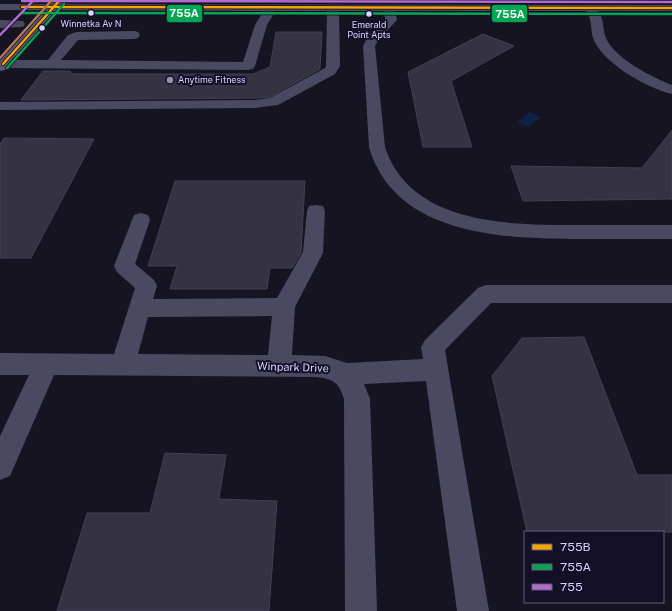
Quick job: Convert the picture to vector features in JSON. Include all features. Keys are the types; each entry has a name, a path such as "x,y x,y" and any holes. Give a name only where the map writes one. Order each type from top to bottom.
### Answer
{"main road":[{"path":"0,44 38,4"},
{"path":"1,66 57,4"}],"street":[{"path":"0,7 38,4 147,4 268,8 299,4 333,8 672,8"},
{"path":"114,66 146,15 147,4"},
{"path":"1,66 248,66 261,26 267,15 268,8"},
{"path":"0,106 254,104 273,102 330,71 333,66 333,8"},
{"path":"389,8 391,20 373,37 369,46 377,147 382,163 396,183 416,200 444,216 483,227 528,232 672,232"},
{"path":"590,8 595,14 600,38 611,53 628,67 672,90"},
{"path":"1,25 19,24"},
{"path":"51,65 72,38 76,36 134,35"},
{"path":"279,366 284,307 296,282 313,253 316,211"},
{"path":"123,364 146,286 124,266 141,220"},
{"path":"473,611 433,347 486,294 672,294"},
{"path":"139,308 284,307"},
{"name":"Winpark Drive","path":"0,364 332,367 345,374 353,384 357,399 361,611"},
{"path":"0,466 47,364"},
{"path":"345,374 437,369"}],"water":[{"path":"530,112 541,117 528,127 517,122"}],"building":[{"path":"276,32 322,32 320,69 270,97 21,100 43,71 70,71 73,74 253,74 270,67"},
{"path":"483,34 514,46 451,81 472,147 423,147 408,72"},
{"path":"672,130 672,199 523,201 511,166 642,168"},
{"path":"4,138 94,139 31,258 0,258 0,144"},
{"path":"175,181 305,181 301,253 292,268 270,268 267,289 170,289 177,266 148,266"},
{"path":"584,337 637,475 672,475 672,532 527,531 492,376 522,338"},
{"path":"165,453 226,455 219,499 277,501 269,611 57,611 87,513 150,513"}],"transit line":[{"name":"755","path":"0,35 34,0"},
{"path":"0,58 52,0"},
{"name":"755B","path":"3,64 60,0"},
{"name":"755","path":"22,1 672,2"},
{"name":"755A","path":"7,68 64,4"},
{"name":"755B","path":"22,7 672,8"},
{"name":"755A","path":"22,13 672,14"}],"place":[{"name":"Winnetka Av N","path":"91,13"},
{"name":"Emerald Point Apts","path":"369,14"},
{"name":"Anytime Fitness","path":"170,80"}]}
